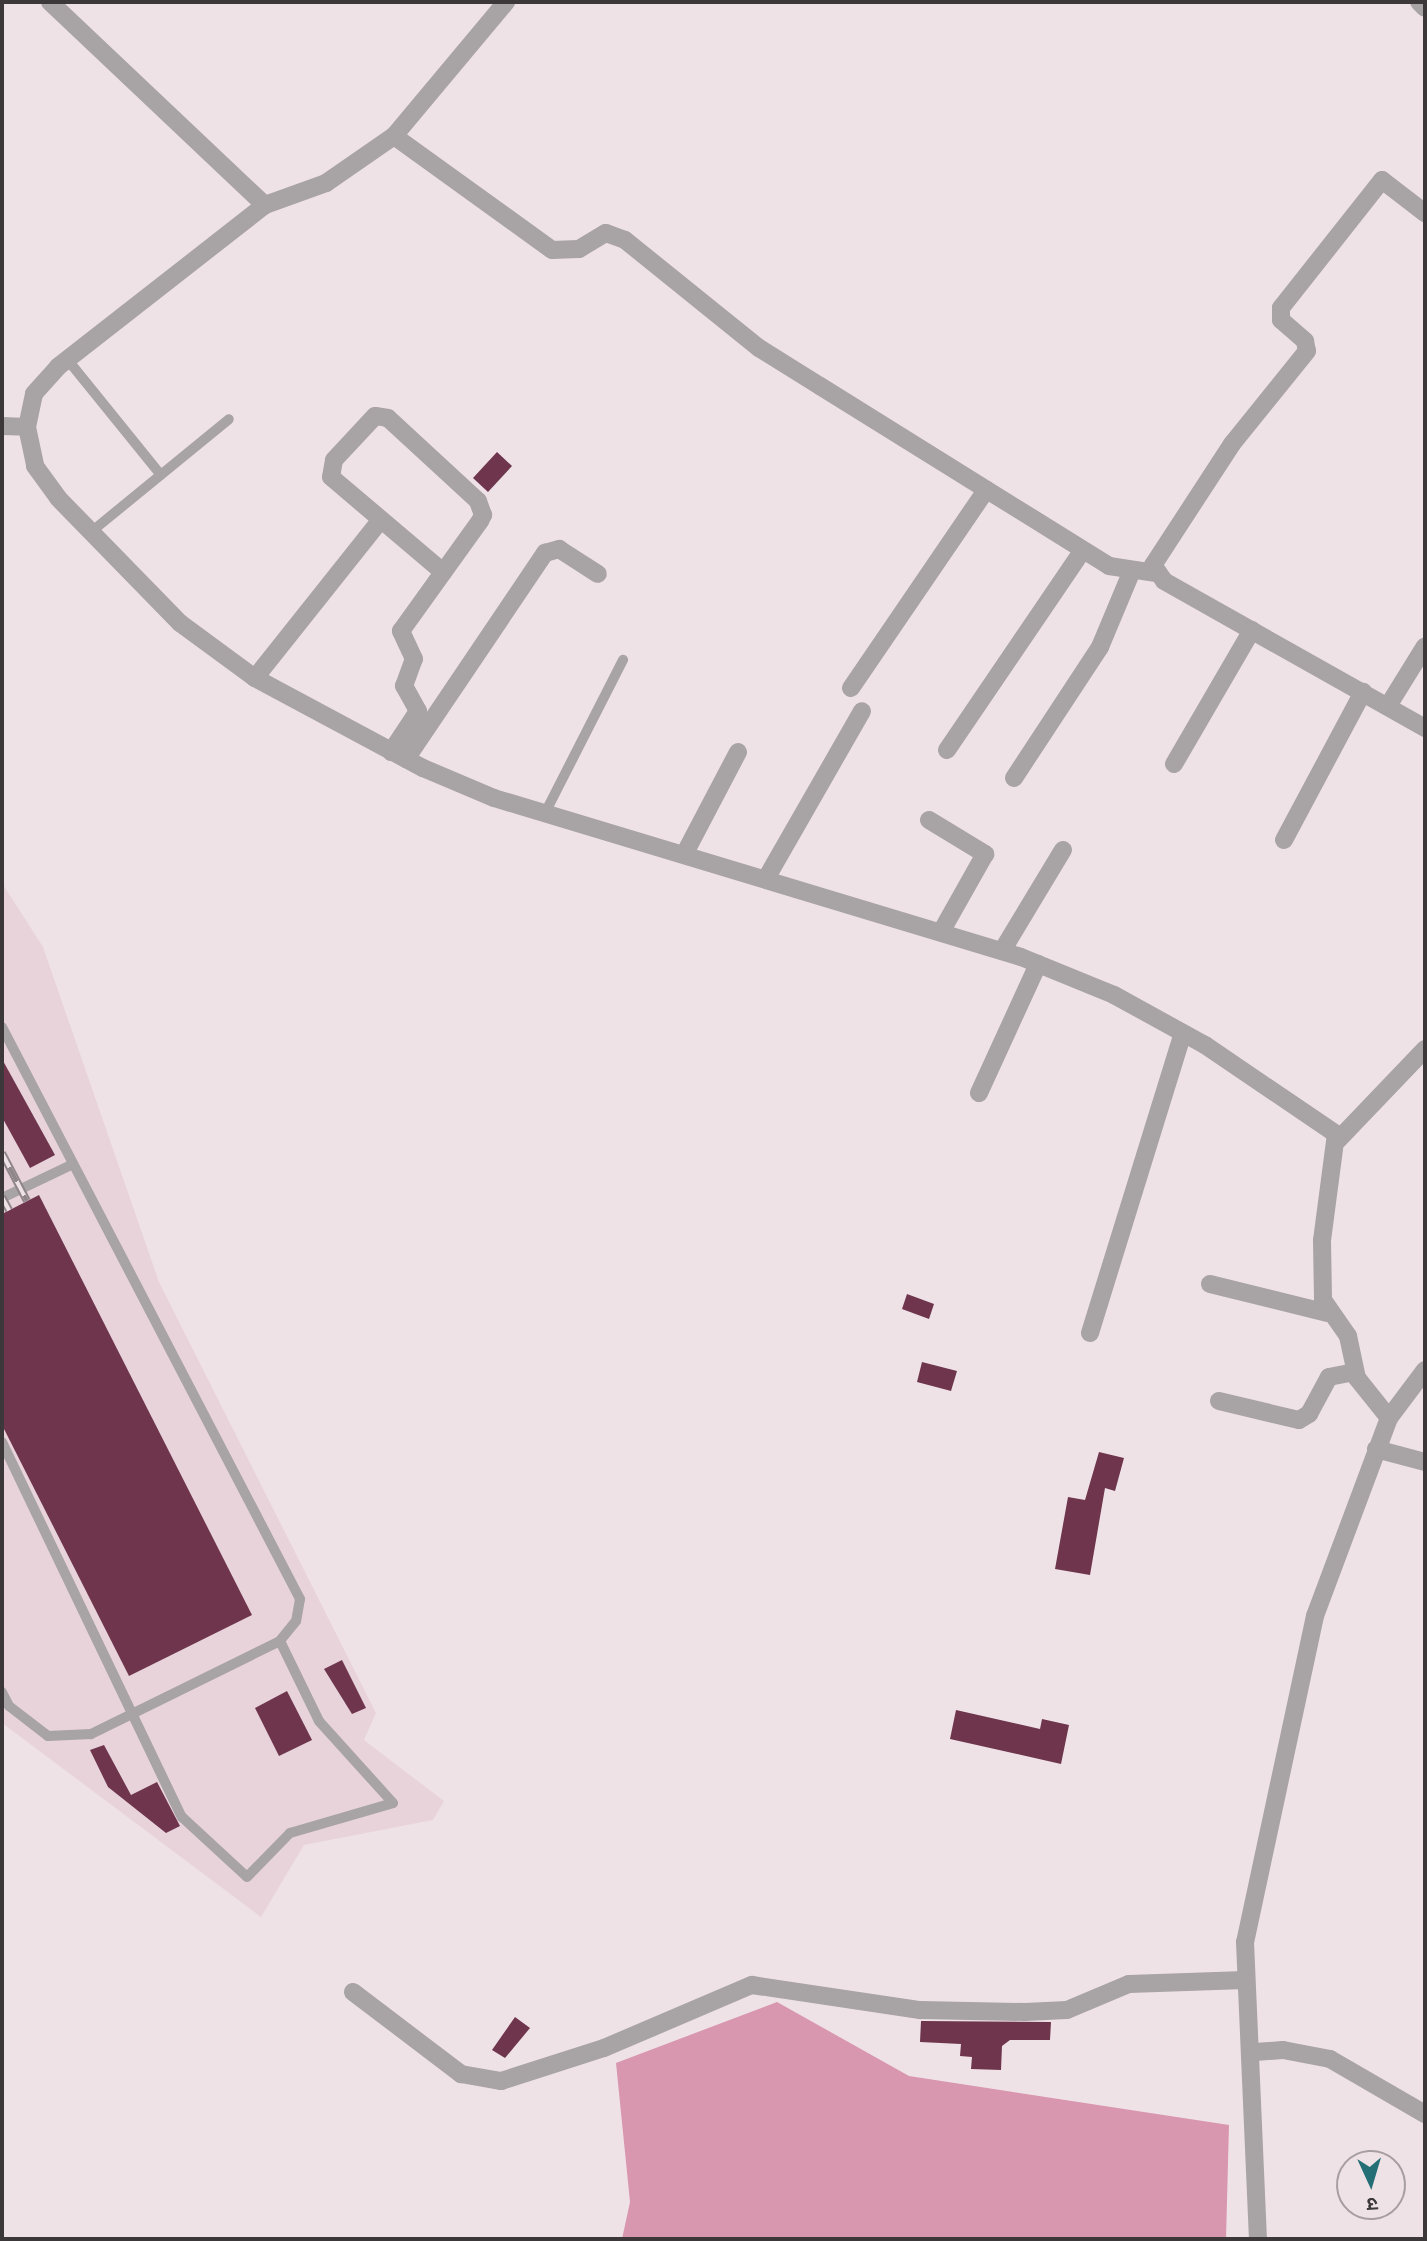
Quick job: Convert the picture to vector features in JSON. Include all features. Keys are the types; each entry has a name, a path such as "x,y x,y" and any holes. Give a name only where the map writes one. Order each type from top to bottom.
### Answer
{"street":[{"path":"50,2 265,205"},
{"path":"506,2 394,136 326,183 265,205 68,359 34,394 27,427 35,466 91,532 180,623 255,678 398,756 545,813 767,877 1002,951 1114,995 1183,1033 1338,1140"},
{"path":"1419,2 1425,8"},
{"path":"394,136 552,250 579,249 606,233 625,240 759,348 1082,551 1131,573 1156,573 1425,728"},
{"path":"1156,573 1155,557 1192,499 1307,351 1305,341 1282,320 1281,308 1382,180 1425,213"},
{"path":"398,756 418,711 404,686 414,659 401,631 480,521 482,506 382,415 369,421 330,468 337,485 443,572"},
{"path":"2,426 27,427"},
{"path":"852,688 986,490"},
{"path":"255,678 380,521"},
{"path":"398,756 545,553 559,549 598,574"},
{"path":"947,750 1082,551"},
{"path":"1014,778 1100,647 1131,573"},
{"path":"1174,764 1252,629"},
{"path":"1388,706 1425,646"},
{"path":"1284,840 1363,692"},
{"path":"767,877 862,711"},
{"path":"685,853 738,752"},
{"path":"929,820 985,854 941,932"},
{"path":"1002,951 1063,850"},
{"path":"979,1093 1038,964"},
{"path":"1090,1333 1183,1033"},
{"path":"1327,1313 1322,1241 1338,1140 1425,1049"},
{"path":"1210,1284 1327,1313 1348,1336 1355,1372 1389,1418"},
{"path":"1258,2239 1255,2052 1245,1980 1245,1942 1277,1777 1315,1616 1389,1418 1425,1370"},
{"path":"1219,1401 1299,1420 1309,1414 1329,1377 1355,1372"},
{"path":"1376,1450 1425,1462"},
{"path":"353,1992 461,2074 501,2081 604,2048 752,1985 920,2010 1025,2012 1067,2010 1129,1984 1245,1980"},
{"path":"1255,2052 1283,2050 1330,2059 1425,2114"}],"lane":[{"path":"68,359 161,475"},
{"path":"91,532 229,419"},
{"path":"545,813 623,660"},
{"path":"2,1027 71,1165 300,1599 296,1621 280,1641 91,1734 48,1736 9,1706 2,1692"},
{"path":"2,1198 71,1165"},
{"path":"2,1442 136,1711 182,1817 247,1877 290,1833 393,1803 319,1721 280,1641"}],"shaded area":[{"path":"2,883 43,947 159,1282 376,1713 364,1740 444,1801 433,1820 304,1845 261,1917 2,1723"},
{"path":"777,2002 909,2076 1229,2125 1226,2239 622,2239 630,2202 616,2063"}],"building":[{"path":"497,452 512,466 488,492 473,478"},
{"path":"2,1059 55,1155 30,1168 2,1117"},
{"path":"39,1195 252,1615 129,1676 2,1425 2,1214"},
{"path":"907,1294 934,1304 929,1319 902,1309"},
{"path":"922,1362 957,1371 951,1391 917,1382"},
{"path":"1099,1452 1124,1458 1115,1491 1105,1488 1090,1575 1055,1569 1068,1497 1085,1500"},
{"path":"342,1660 366,1708 352,1714 324,1669"},
{"path":"287,1691 312,1740 279,1756 255,1708"},
{"path":"956,1710 1040,1729 1042,1719 1069,1725 1061,1764 950,1739"},
{"path":"104,1745 131,1795 157,1782 180,1826 166,1833 108,1787 90,1750"},
{"path":"515,2017 530,2028 505,2058 492,2050"},
{"path":"921,2021 1051,2022 1050,2040 1010,2040 1002,2046 1001,2070 971,2069 972,2057 960,2056 961,2044 920,2042"}],"railway":[{"path":"2,1153 27,1201"},
{"path":"2,1197 9,1210"}]}
